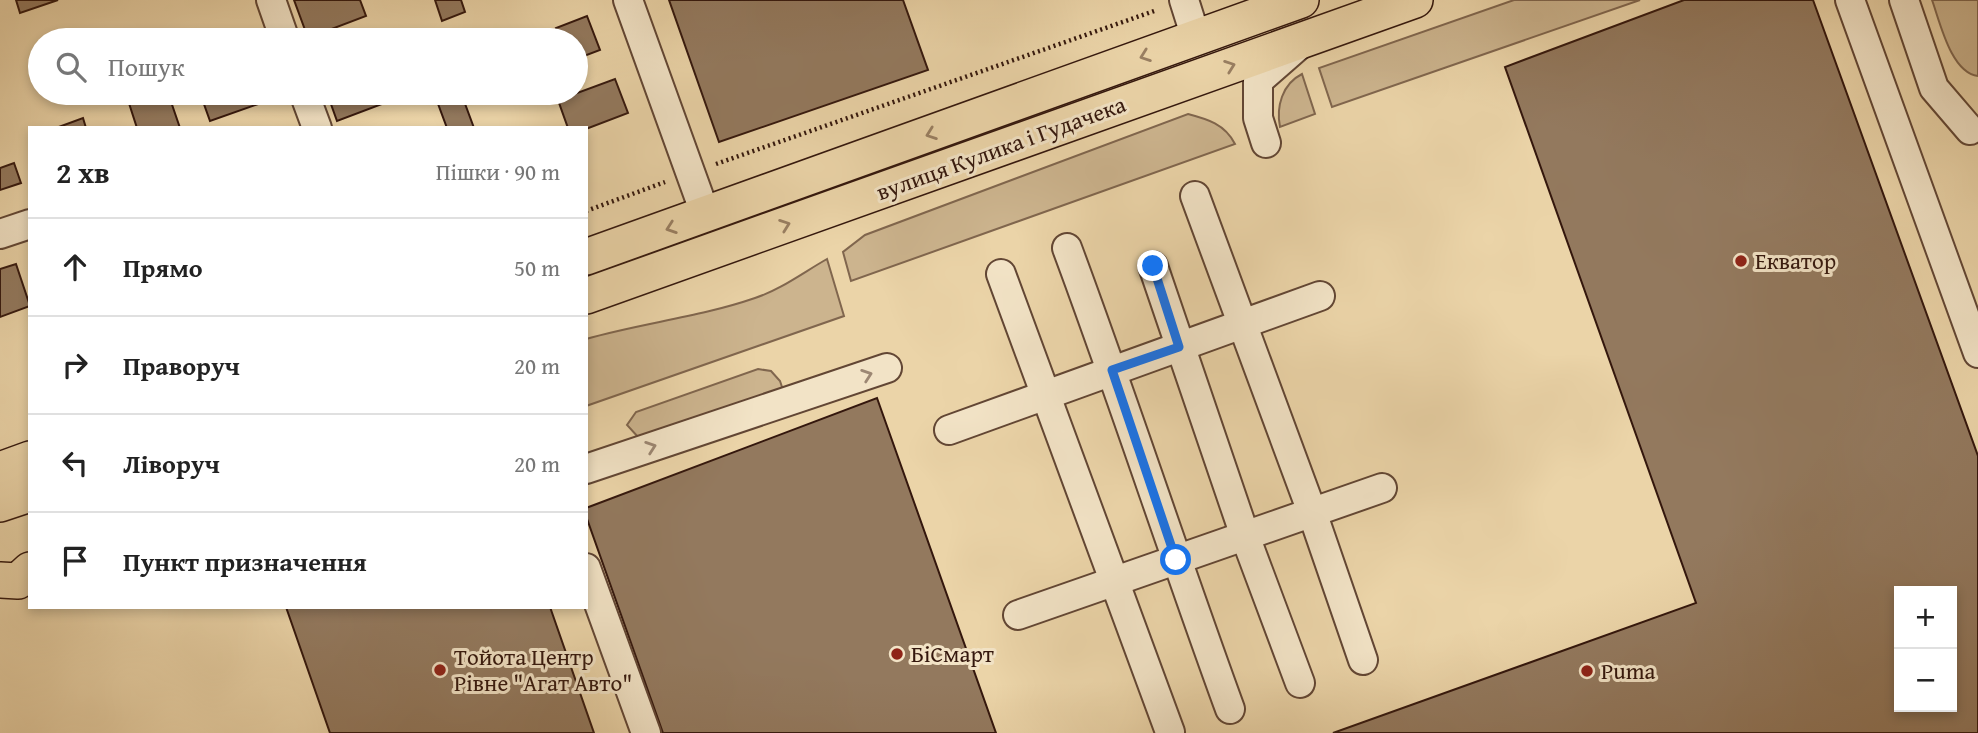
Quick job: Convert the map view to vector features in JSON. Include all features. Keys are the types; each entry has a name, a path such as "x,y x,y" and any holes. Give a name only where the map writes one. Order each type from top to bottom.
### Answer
{"main road":[{"name":"вулиця Кулика і Гудачека","path":"588,256 1301,0"},
{"name":"вулиця Кулика і Гудачека","path":"588,295 1415,0"},
{"path":"0,470 28,459"},
{"path":"0,504 28,495"},
{"path":"0,580 18,581 28,572"}],"street":[{"path":"271,0 281,28"},
{"path":"628,0 706,216"},
{"path":"1184,0 1196,38"},
{"path":"1850,0 1978,353"},
{"path":"1904,0 1934,88 1970,131"},
{"path":"1266,143 1258,118 1258,81 1305,39"},
{"path":"307,105 311,126"},
{"path":"1195,197 1312,512 1363,660"},
{"path":"0,234 28,225"},
{"path":"1067,248 1230,709"},
{"path":"1153,266 1245,536 1300,683"},
{"path":"1001,274 1170,732"},
{"path":"948,430 1320,296"},
{"path":"588,468 887,368"},
{"path":"1018,615 1382,488"},
{"path":"588,574 646,733"}],"path":[{"path":"588,210 1184,0"}],"shaded area":[{"path":"1514,0 1640,0 1332,107 1319,68"},
{"path":"1932,0 1978,0 1978,76 1969,73 1954,56"},
{"path":"1302,74 1315,114 1280,127 1282,97 1295,78"},
{"path":"1188,114 1209,120 1221,127 1235,144 851,281 843,252 865,235"},
{"path":"827,259 844,316 588,405 588,339 713,310 764,295"},
{"path":"758,369 771,371 780,381 784,393 639,438 627,425 636,412"}],"building":[{"path":"16,0 58,0 20,13"},
{"path":"294,0 360,0 366,16 334,28 304,28"},
{"path":"435,0 461,0 465,12 442,21"},
{"path":"669,0 903,0 928,70 719,142"},
{"name":"Екватор","path":"1684,0 1813,0 1978,456 1978,733 1333,733 1696,603 1505,67"},
{"path":"587,16 600,50 588,54 588,28 556,28"},
{"path":"615,79 628,113 588,128 588,126 567,126 560,105 588,105 588,89"},
{"path":"130,105 172,105 179,126 136,126"},
{"path":"204,105 255,105 210,121"},
{"path":"331,105 379,105 337,121"},
{"path":"438,105 465,105 473,126 446,126"},
{"path":"83,118 85,126 61,126"},
{"path":"14,163 21,183 0,190 0,168"},
{"path":"16,264 28,307 0,317 0,269"},
{"path":"877,398 996,733 663,733 588,522 588,507"},
{"name":"Тойота Центр Рівне \"Агат Авто\"","path":"287,609 551,609 594,733 330,733"}],"place":[{"name":"Екватор","path":"1741,261"},
{"name":"БіСмарт","path":"897,654"},
{"name":"Тойота Центр Рівне \"Агат Авто\"","path":"440,670"},
{"name":"Puma","path":"1587,671"}],"route":[{"path":"1153,266 1179,347 1112,370 1176,560"}]}
